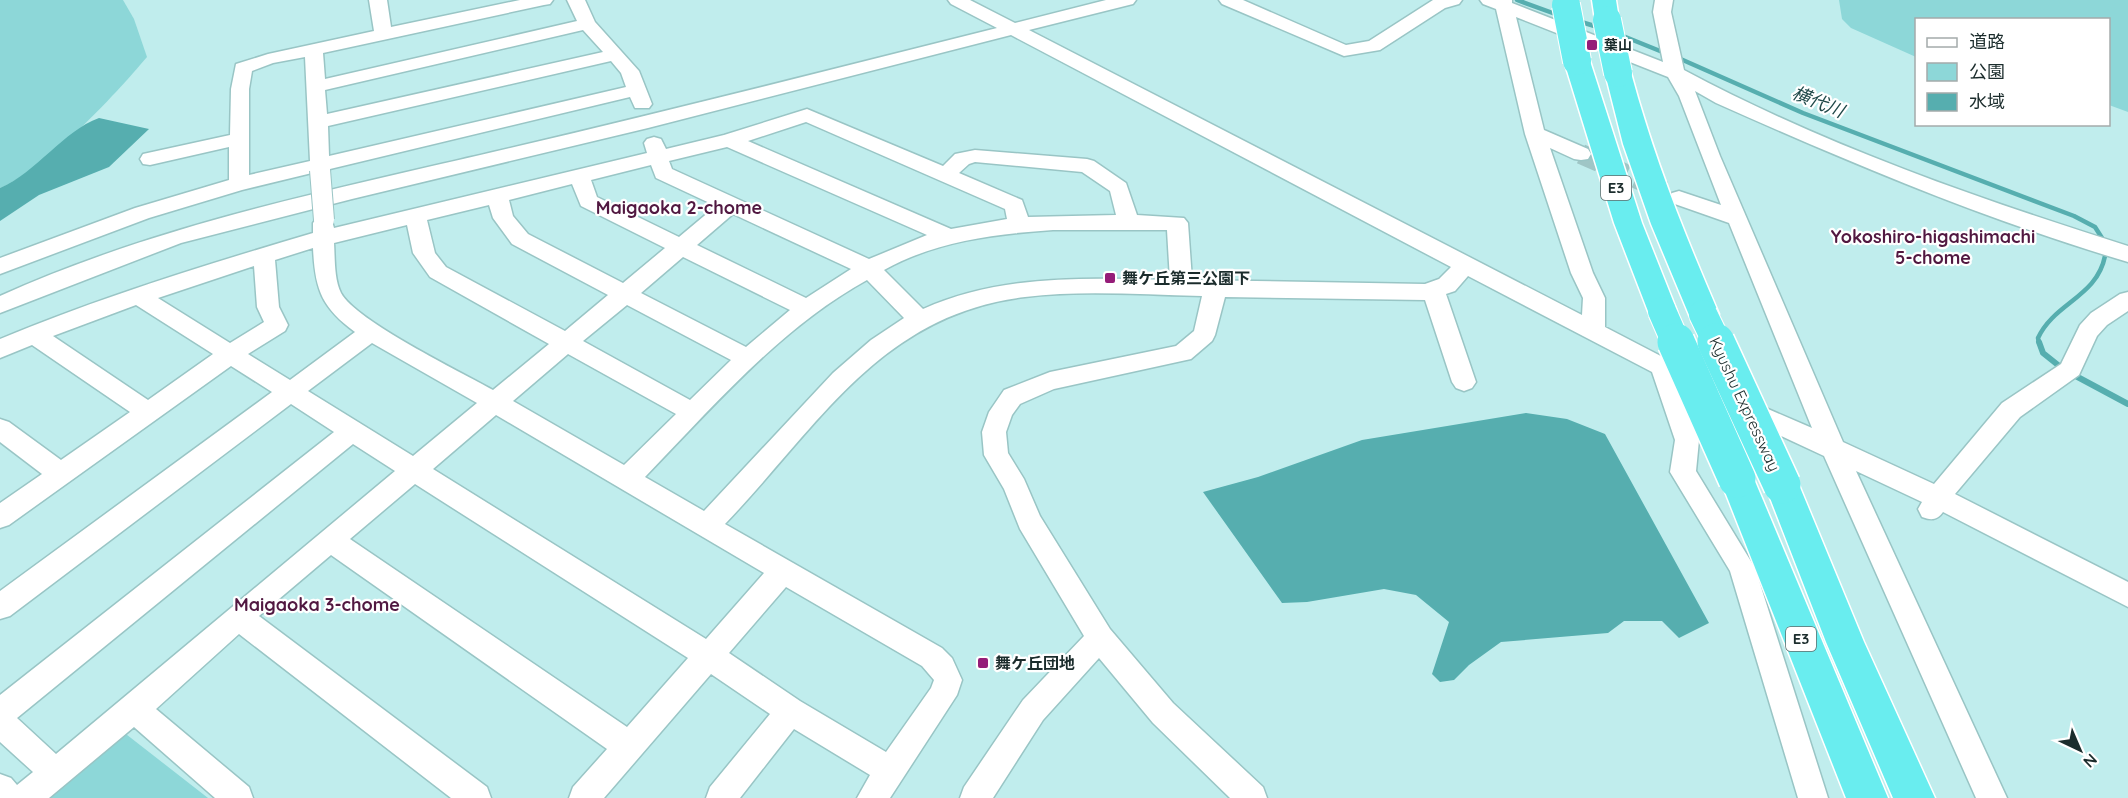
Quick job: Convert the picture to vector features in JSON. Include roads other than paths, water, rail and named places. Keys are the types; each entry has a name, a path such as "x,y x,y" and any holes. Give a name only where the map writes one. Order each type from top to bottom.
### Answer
{"highway":[{"name":"E3","path":"1566,3 1577,61 1624,213 1662,311 1737,479 1867,798"},
{"name":"Kyushu Expressway","path":"1606,10 1618,74 1637,144 1665,224 1703,314 1782,485 1845,642 1914,798"}],"street":[{"path":"378,0 382,34"},
{"path":"239,184 240,88 243,68 268,59 382,34 482,6 544,0"},
{"path":"576,0 587,24 630,71 663,173 868,268 920,320"},
{"path":"957,0 1662,368 1837,452 1934,503 2128,613"},
{"path":"0,305 33,290 175,237 352,192 648,122 1016,30 1126,0"},
{"path":"1228,0 1344,51 1374,46 1439,4 1453,0"},
{"path":"1664,0 1662,12 1675,73 1688,96 1817,412 1992,798"},
{"path":"1499,2 1675,73 1723,99 1881,168 2009,216 2128,254"},
{"path":"1499,2 1535,134 1582,273 1594,298 1593,331"},
{"path":"315,87 587,24"},
{"path":"315,49 315,87 329,292 343,311 371,332 932,657 942,667 948,680 943,695 872,798"},
{"path":"318,122 614,55"},
{"path":"0,266 142,213 239,184 321,167 637,90"},
{"path":"0,349 33,334 138,296 264,255 324,229 416,216 498,197 729,140 807,116 1014,205 1019,225"},
{"path":"1535,134 1581,154"},
{"path":"150,159 239,139"},
{"path":"729,140 950,237"},
{"path":"945,175 962,159 975,156 1087,166 1119,188 1129,222"},
{"path":"580,176 588,201 806,308"},
{"path":"498,197 503,218 520,239 749,359"},
{"path":"1678,198 1737,219"},
{"path":"25,798 134,709 238,617 731,205"},
{"path":"416,216 421,250 428,263 438,272 694,413"},
{"path":"627,479 749,359 806,308 837,285 902,252 950,237 1019,225 1177,223 1182,287"},
{"path":"0,517 232,353 277,326 268,308 264,255"},
{"path":"707,525 831,391 871,353 920,320 970,299 1017,288 1063,286 1425,292 1447,285 1466,264"},
{"path":"1433,289 1464,382"},
{"path":"1215,290 1204,335 1183,353 1050,381 1012,397 1001,412 994,432 996,455 1015,486 1029,521 1100,638 1163,712 1252,798"},
{"path":"138,296 232,353 413,471 710,656 790,711 891,771"},
{"path":"1934,503 2011,410 2050,386 2071,369 2088,331 2098,319 2128,300"},
{"path":"0,607 371,332"},
{"path":"33,334 148,412"},
{"path":"1662,368 1687,440 1683,472 1742,568 1813,798"},
{"path":"0,429 62,474"},
{"path":"0,713 352,431"},
{"path":"1934,503 2128,596"},
{"path":"331,541 630,747"},
{"path":"584,798 782,572"},
{"path":"238,617 476,798"},
{"path":"975,798 1033,710 1100,638"},
{"path":"134,709 238,798"},
{"path":"721,798 790,711"},
{"path":"0,722 55,773"},
{"path":"0,789 9,798"}],"water":[{"path":"99,118 149,129 109,167 39,195 0,221 0,188 26,172 74,132"},
{"path":"1526,413 1567,419 1605,434 1709,623 1679,638 1662,621 1624,621 1608,633 1501,642 1469,665 1454,680 1440,682 1432,674 1449,622 1416,595 1384,589 1307,602 1282,603 1203,492 1258,477 1362,440"}],"waterway":[{"name":"横代川","path":"1517,0 1561,16"},
{"name":"横代川","path":"1578,21 1601,28"},
{"name":"横代川","path":"1618,34 1665,53"},
{"name":"横代川","path":"1676,57 1803,113 2074,216 2095,227 2102,238"},
{"name":"横代川","path":"2039,343 2038,338 2045,326 2085,291 2093,281 2105,256"},
{"name":"横代川","path":"2039,342 2043,353 2063,369"},
{"name":"横代川","path":"2072,374 2128,404"}],"tunnel":[{"path":"1581,154 1664,191"}],"place":[{"name":"葉山","path":"1592,45"},
{"name":"舞ケ丘第三公園下","path":"1110,278"},
{"name":"舞ケ丘団地","path":"983,663"}],"district":[{"name":"Maigaoka 2-chome","path":"679,208"},
{"name":"Yokoshiro-higashimachi 5-chome","path":"1933,247"},
{"name":"Maigaoka 3-chome","path":"317,605"}]}
